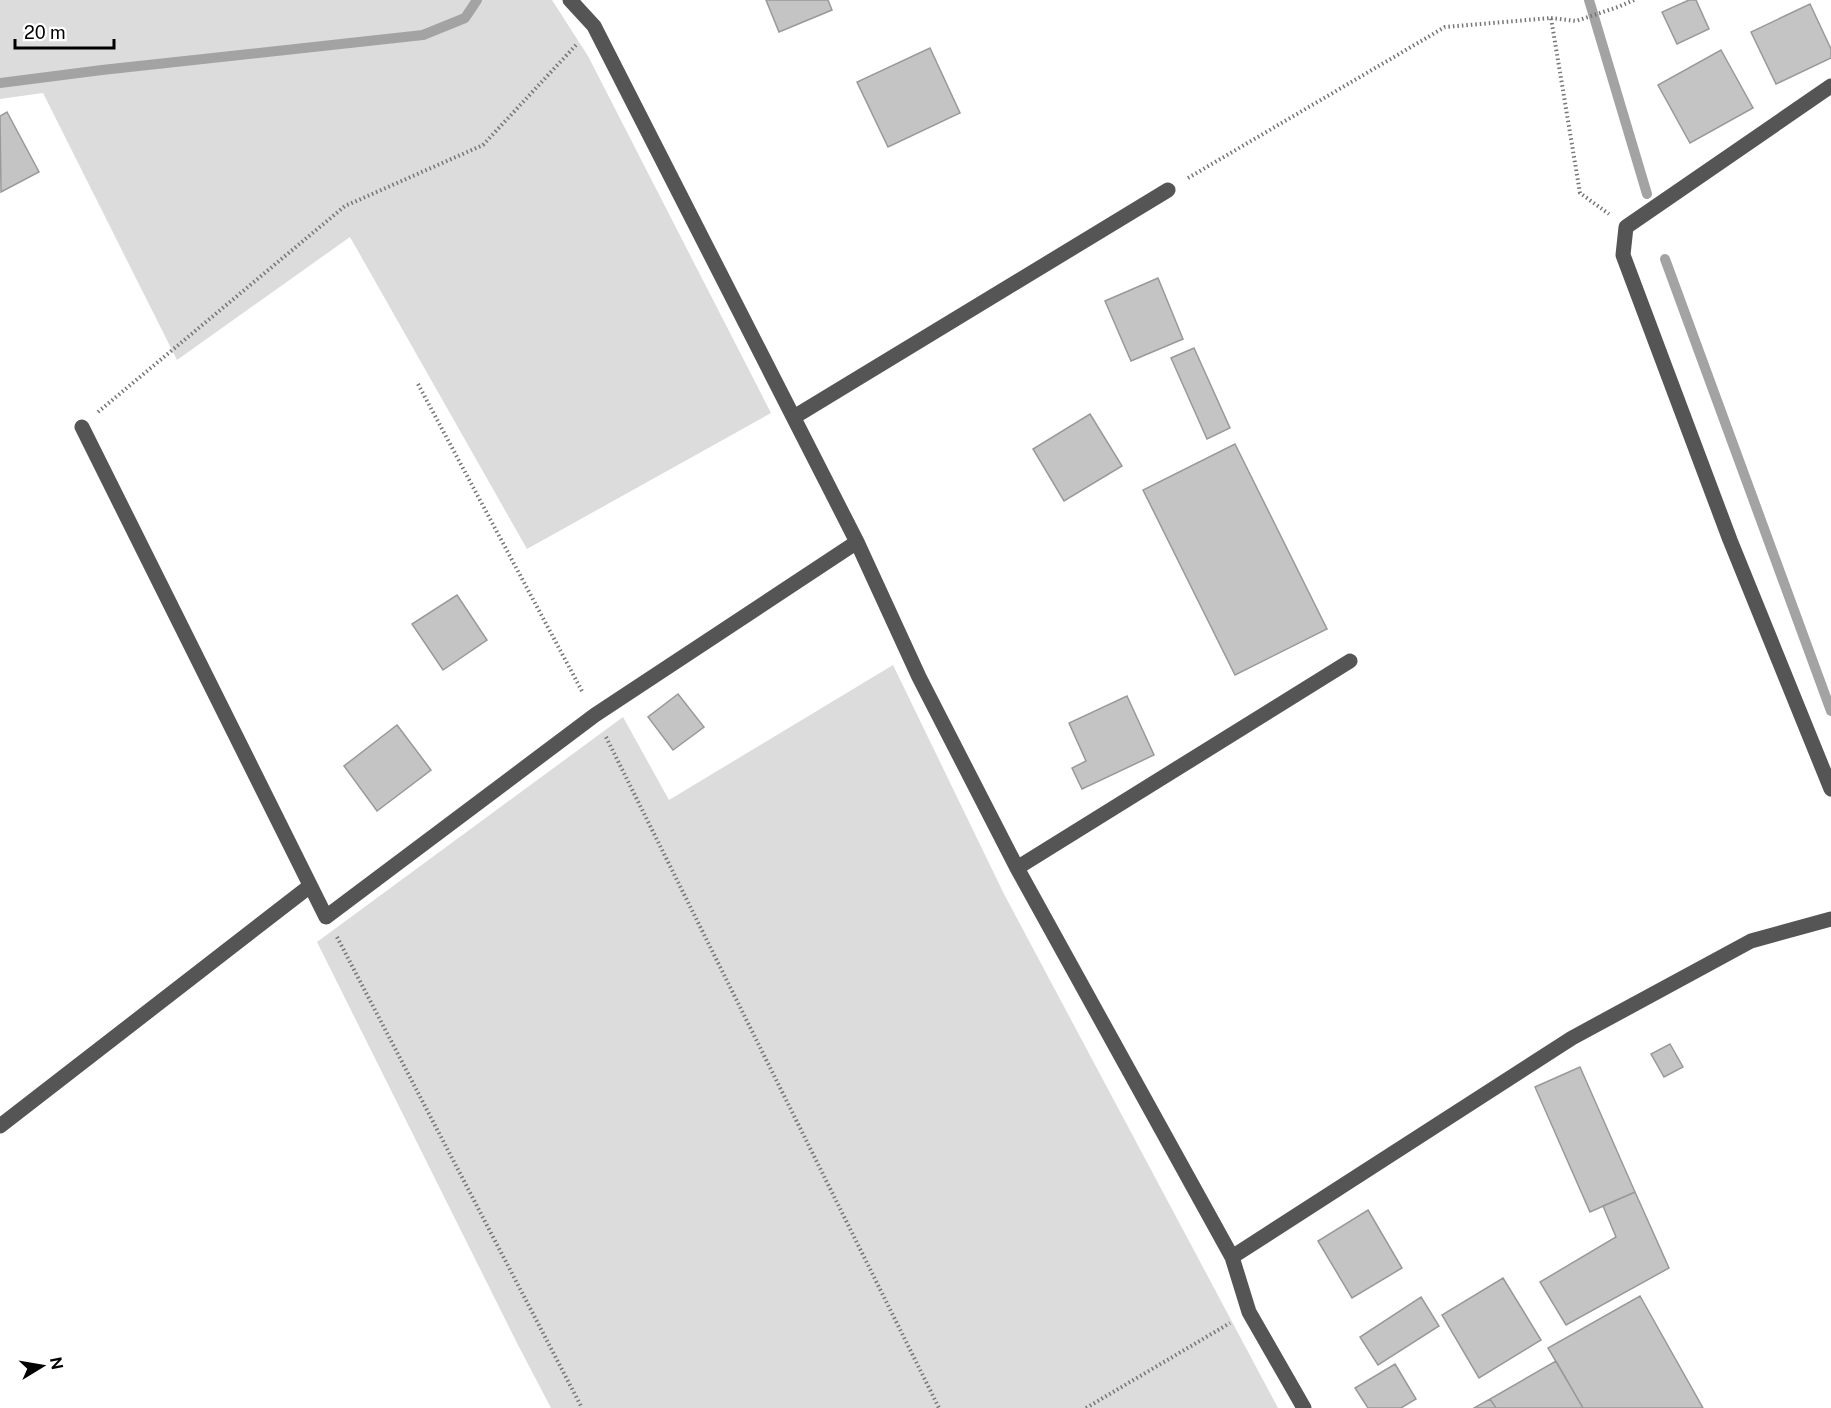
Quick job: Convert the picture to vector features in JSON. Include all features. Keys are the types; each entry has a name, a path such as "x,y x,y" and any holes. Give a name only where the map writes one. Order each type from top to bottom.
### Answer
{"street":[{"path":"570,0 594,26 857,542 919,677 1017,868 1232,1257 1249,1312 1304,1408"},
{"path":"1831,86 1626,227 1623,255 1730,540 1831,789"},
{"path":"794,417 1168,190"},
{"path":"82,427 327,917 595,715 857,542"},
{"path":"1017,868 1350,662"},
{"path":"0,1126 310,886"},
{"path":"1232,1257 1572,1038 1751,941 1831,919"}],"path":[{"path":"1168,190 1445,27 1551,18 1576,21 1634,0"},
{"path":"1551,18 1580,193 1626,227"},
{"path":"82,427 345,206 483,145 594,26"},
{"path":"418,384 595,715 939,1408"},
{"path":"327,917 582,1408"},
{"path":"1086,1408 1249,1312"}],"shaded area":[{"path":"0,0 552,0 588,56 771,413 527,549 350,237 177,360 43,93 0,99"},
{"path":"893,665 1004,894 1278,1408 551,1408 518,1345 317,942 623,717 669,800"}],"building":[{"path":"766,0 828,0 832,10 779,32"},
{"path":"1689,0 1696,0 1709,29 1677,44 1662,12"},
{"path":"1810,4 1831,49 1831,58 1776,84 1751,32"},
{"path":"930,48 960,113 888,147 857,82"},
{"path":"1721,50 1753,108 1690,143 1658,85"},
{"path":"7,112 39,172 1,192 0,116"},
{"path":"1158,278 1183,339 1131,361 1105,301"},
{"path":"1194,348 1230,428 1207,439 1171,358"},
{"path":"1090,414 1122,466 1064,501 1033,449"},
{"path":"1235,444 1327,629 1235,675 1143,490"},
{"path":"457,595 487,640 443,670 412,624"},
{"path":"678,694 704,727 673,750 648,717"},
{"path":"1127,696 1154,755 1082,789 1072,768 1086,761 1069,723"},
{"path":"397,725 431,770 377,811 344,766"},
{"path":"1670,1044 1683,1067 1664,1077 1651,1054"},
{"path":"1580,1067 1635,1192 1590,1212 1535,1087"},
{"path":"1635,1192 1669,1268 1566,1325 1540,1282 1616,1237 1603,1206"},
{"path":"1368,1210 1402,1268 1352,1298 1318,1241"},
{"path":"1503,1278 1541,1340 1479,1378 1442,1315"},
{"path":"1640,1296 1703,1408 1583,1408 1548,1348"},
{"path":"1421,1297 1439,1326 1378,1365 1360,1337"},
{"path":"1556,1361 1583,1408 1496,1408 1490,1399"},
{"path":"1395,1364 1416,1399 1401,1408 1368,1408 1355,1388"},
{"path":"1490,1399 1496,1408 1474,1408"}],"waterway":[{"path":"0,83 423,35 465,18 477,0"},
{"path":"1589,0 1647,194"},
{"path":"1665,259 1831,711"}]}
